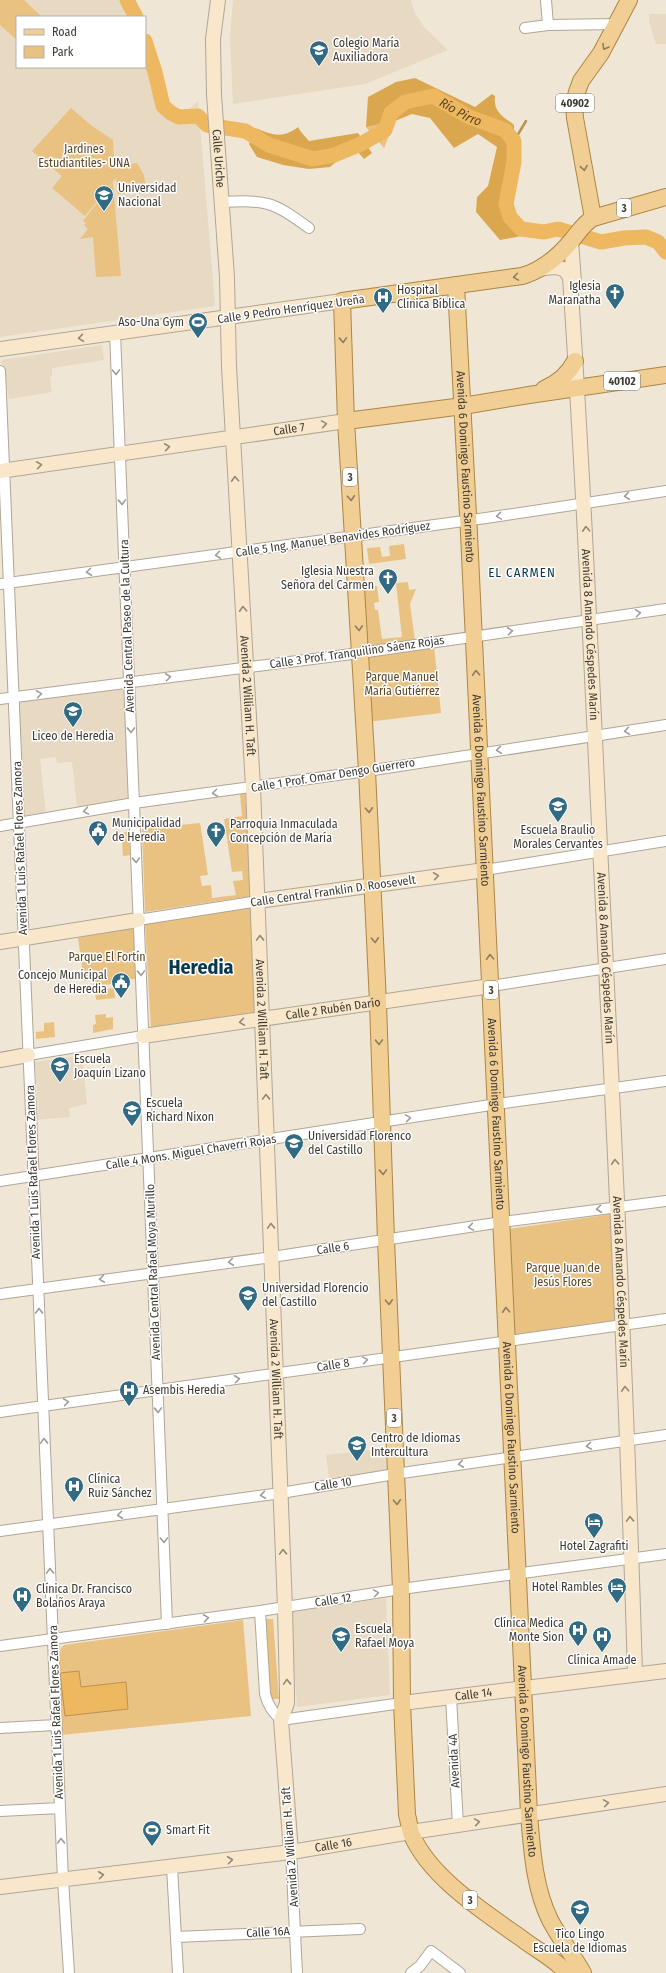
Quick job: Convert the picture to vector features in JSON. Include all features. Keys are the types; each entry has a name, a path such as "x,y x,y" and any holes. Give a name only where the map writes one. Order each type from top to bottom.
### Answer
{"main road":[{"name":"40902","path":"588,221 575,118 574,104 576,92 581,81 601,53 630,0"},
{"name":"3","path":"588,221 666,197"},
{"name":"Calle 9 Pedro Henríquez Ureña","path":"342,301 522,276 540,269 553,260 588,221"},
{"name":"Avenida 6 Domingo Faustino Sarmiento","path":"456,285 469,520 529,1814 536,1878 550,1920 560,1938"},
{"name":"3","path":"342,301 346,421 367,771 378,1003 386,1240 392,1356 395,1474 401,1589 402,1704 407,1815 411,1832 420,1850 441,1875 492,1917 543,1953 573,1969"},
{"path":"529,395 561,380 568,374 576,361"},
{"name":"40102","path":"578,388 666,375"},
{"name":"Calle 7","path":"346,421 463,406 578,388"},
{"name":"3","path":"560,1938 573,1969"},
{"path":"543,1953 556,1948 560,1938"}],"street":[{"name":"Calle Uriche","path":"218,0 213,39 215,118 222,202 228,318"},
{"path":"546,0 548,25"},
{"path":"525,28 548,25 618,24"},
{"path":"222,202 261,201 277,206 309,228"},
{"path":"572,240 580,370 587,378 599,385"},
{"name":"Avenida 8 Amando Céspedes Marín","path":"540,269 559,267 568,272 570,278 578,388 591,619 600,851 607,967 628,1440 635,1674"},
{"name":"Calle 9 Pedro Henríquez Ureña","path":"0,349 342,301"},
{"name":"Avenida 2 William H. Taft","path":"228,318 239,552 253,787 263,1019 285,1608 287,1692 282,1720 292,1852 297,1973"},
{"name":"Avenida Central Paseo de la Cultura","path":"115,333 138,920"},
{"name":"Avenida 1 Luis Rafael Flores Zamora","path":"0,371 4,583 14,697 62,1880 69,1973"},
{"name":"Calle 7","path":"2,470 346,421"},
{"name":"Calle 5 Ing. Manuel Benavides Rodríguez","path":"4,583 124,568 666,491"},
{"name":"Calle 3 Prof. Tranquilino Sáenz Rojas","path":"0,699 360,653 666,609"},
{"name":"Calle 1 Prof. Omar Dengo Guerrero","path":"0,826 134,803 367,771 666,725"},
{"name":"Calle Central Franklin D. Roosevelt","path":"0,942 258,901 485,870 666,841"},
{"name":"Avenida Central Rafael Moya Murillo","path":"138,920 167,1624"},
{"name":"Calle 2 Rubén Darío","path":"0,1060 143,1036 378,1003 666,959"},
{"name":"Calle 4 Mons. Miguel Chaverri Rojas","path":"0,1181 496,1104 666,1081"},
{"name":"Calle 6","path":"0,1294 386,1240 502,1222 666,1201"},
{"name":"Calle 8","path":"0,1412 157,1389 276,1374 392,1356 666,1319"},
{"name":"Calle 10","path":"0,1531 281,1493 395,1474 666,1435"},
{"name":"Calle 12","path":"0,1646 285,1608 401,1589 666,1554"},
{"path":"260,1611 265,1694 267,1704 282,1720"},
{"name":"Calle 14","path":"282,1720 451,1697 666,1671"},
{"name":"Avenida 4A","path":"451,1697 458,1825"},
{"path":"0,1728 56,1725"},
{"name":"Calle 16","path":"0,1887 292,1852 411,1832 666,1794"},
{"path":"0,1811 60,1808"},
{"path":"172,1867 178,1973"},
{"name":"Calle 16A","path":"176,1937 360,1929"},
{"path":"411,1973 420,1966 431,1951 460,1973"}],"shaded area":[{"name":"Universidad Nacional","path":"0,0 127,0 135,16 16,16 16,68 146,68 146,45 163,106 171,113 179,117 198,101 215,306 0,337"},
{"name":"Colegio María Auxiliadora","path":"233,0 411,0 414,11 424,27 448,50 365,84 233,104 230,37"},
{"path":"649,14 666,14 666,44 656,44 649,21"},
{"path":"415,78 475,107 492,94 495,96 497,110 514,125 514,162 506,204 510,217 521,229 544,232 500,240 476,212 477,197 488,186 497,147 478,134 454,148 430,118 412,114 395,121 366,127 368,97 396,82"},
{"path":"298,127 309,141 358,133 372,153 364,159 358,152 349,156 344,155 330,167 309,169 283,165 257,157 249,144 255,128 277,135 287,133"},
{"path":"102,345 104,360 52,368 52,376 50,376 52,392 9,399 1,360"},
{"name":"Liceo de Heredia","path":"124,688 130,800 77,808 72,762 57,763 56,757 40,759 46,813 23,816 18,700"},
{"name":"Escuela Joaquín Lizano","path":"82,1055 87,1104 69,1108 70,1117 35,1120 34,1108 38,1107 35,1062"},
{"name":"Centro de Idiomas Intercultura","path":"385,1448 387,1468 383,1471 329,1478 326,1455"},
{"name":"Escuela Rafael Moya","path":"386,1598 390,1695 297,1707 290,1612"},
{"path":"79,1671 81,1687 126,1682 128,1709 65,1716 60,1673"}],"green space":[{"path":"0,0 24,0 41,16 16,16 16,39 0,25"},
{"name":"Jardines Estudiantiles- UNA","path":"71,108 92,126 113,140 114,166 137,163 144,175 146,190 143,192 118,194 116,178 85,216 52,188 62,176 32,151"},
{"path":"395,121 384,148 366,127"},
{"path":"113,182 121,276 96,277 93,237 80,239 88,229 84,225 86,223 83,221"},
{"path":"404,544 406,559 369,564 367,548 380,547 382,557 390,556 389,546"},
{"path":"408,582 409,590 416,589 410,604 415,641 364,648 361,588 377,586 379,602 374,603 375,610 378,610 382,639 402,637 396,583"},
{"name":"Parque Manuel María Gutiérrez","path":"434,646 441,713 367,722 362,656"},
{"path":"240,794 245,794 252,896 145,912 142,829 200,823 208,875 200,876 202,886 211,885 212,898 236,895 233,881 243,880 242,871 232,872 224,819 242,816"},
{"path":"124,832 129,832 130,855 123,856 122,838 124,838"},
{"path":"252,904 257,1014 151,1030 145,921"},
{"name":"Parque El Fortín","path":"130,927 134,930 136,979 112,980 112,984 94,986 93,980 84,981 78,938"},
{"path":"114,988 115,998 96,1000 95,990"},
{"path":"106,1014 106,1018 113,1017 113,1029 93,1033 93,1025 96,1024 95,1015"},
{"path":"54,1022 55,1037 36,1039 36,1032 44,1031 44,1023"},
{"name":"Parque Juan de Jesús Flores","path":"612,1214 617,1321 513,1335 509,1229"},
{"path":"265,1619 273,1619 279,1699 271,1699"},
{"path":"243,1620 251,1716 61,1735 54,1656 60,1653 61,1648 64,1645"}],"waterway":[{"name":"Río Pirro","path":"127,0 135,16"},
{"name":"Río Pirro","path":"146,44 155,72 163,106 171,113 179,117 198,116 207,125 245,131 269,145 313,159 334,155 361,144 385,130 391,113 405,102 433,96 469,117 505,130 514,141 514,162 506,204 510,217 521,229 544,232 558,229 601,242 624,238 646,237 658,242 666,252"},
{"path":"514,141 526,121"}],"place":[{"name":"Colegio María Auxiliadora","path":"319,67"},
{"name":"Universidad Nacional","path":"104,212"},
{"name":"Iglesia Maranatha","path":"615,310"},
{"name":"Hospital Clínica Bíblica","path":"383,314"},
{"name":"Aso-Una Gym","path":"198,339"},
{"name":"Iglesia Nuestra Señora del Carmen","path":"388,595"},
{"name":"Liceo de Heredia","path":"73,728"},
{"name":"Escuela Braulio Morales Cervantes","path":"558,823"},
{"name":"Municipalidad de Heredia","path":"98,847"},
{"name":"Parroquia Inmaculada Concepción de María","path":"216,848"},
{"name":"Concejo Municipal de Heredia","path":"121,999"},
{"name":"Escuela Joaquín Lizano","path":"60,1083"},
{"name":"Escuela Richard Nixon","path":"132,1127"},
{"name":"Universidad Florenco del Castillo","path":"294,1160"},
{"name":"Universidad Florencio del Castillo","path":"248,1312"},
{"name":"Asembis Heredia","path":"129,1407"},
{"name":"Centro de Idiomas Intercultura","path":"357,1462"},
{"name":"Clínica Ruiz Sánchez","path":"74,1503"},
{"name":"Hotel Zagrafiti","path":"594,1539"},
{"name":"Hotel Rambles","path":"617,1604"},
{"name":"Clínica Dr. Francisco Bolaños Araya","path":"22,1613"},
{"name":"Clínica Medica Monte Sion","path":"578,1647"},
{"name":"Escuela Rafael Moya","path":"341,1653"},
{"name":"Clínica Amade","path":"602,1653"},
{"name":"Smart Fit","path":"152,1847"},
{"name":"Tico Lingo Escuela de Idiomas","path":"580,1926"}],"district":[{"name":"EL CARMEN","path":"522,572"},
{"name":"Heredia","path":"201,967"}]}
